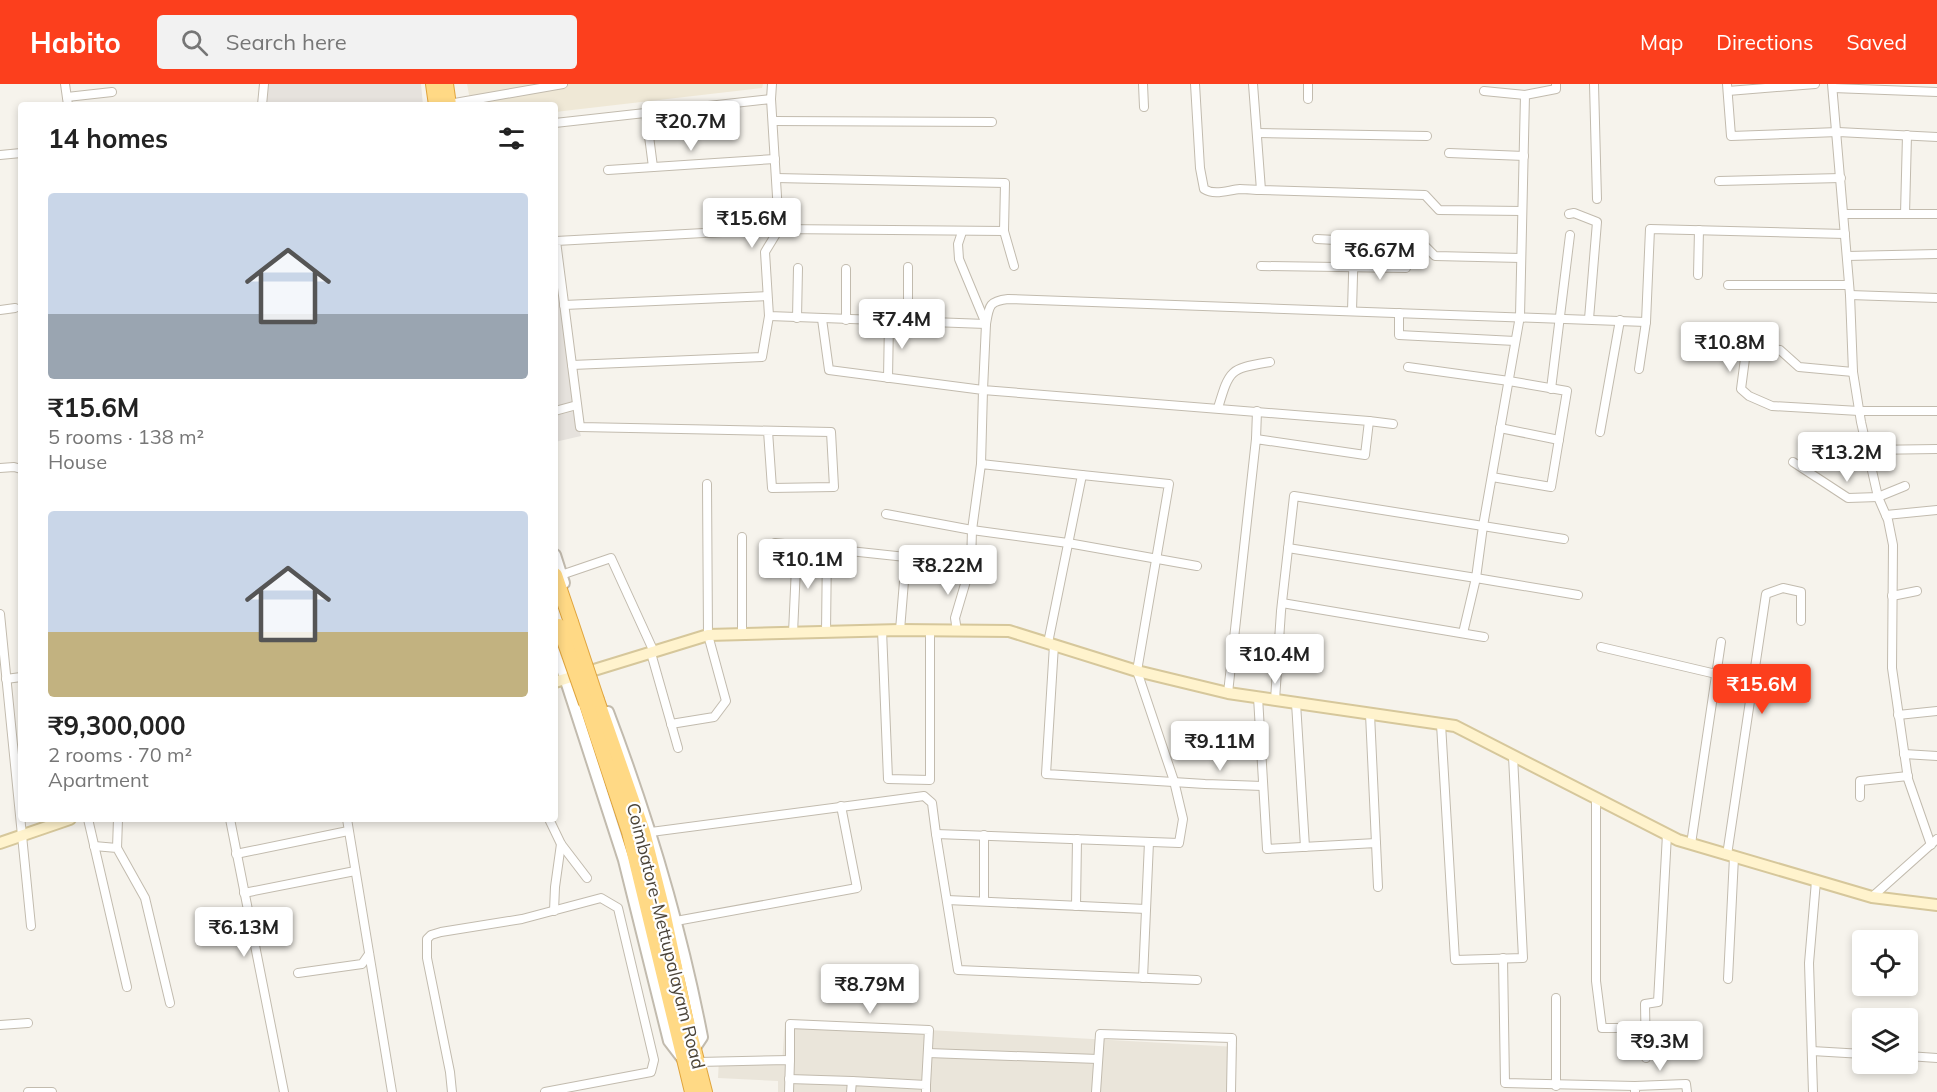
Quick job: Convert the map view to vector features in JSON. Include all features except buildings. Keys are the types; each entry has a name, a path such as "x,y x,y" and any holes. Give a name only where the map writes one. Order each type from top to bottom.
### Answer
{"highway":[{"path":"433,84 443,102"},
{"path":"445,102 446,84"},
{"name":"Coimbatore-Mettupalayam Road","path":"558,575 643,832 655,909"},
{"path":"558,624 655,909 692,1058 692,1092"},
{"name":"Coimbatore-Mettupalayam Road","path":"692,1058 705,1092"}],"main road":[{"path":"560,680 708,635 882,630 1009,632 1137,671 1228,693 1455,726 1691,844 1872,897 1937,905"},
{"path":"0,843 62,822"}],"street":[{"path":"65,84 67,101 112,92"},
{"path":"262,102 264,84"},
{"path":"462,102 563,84"},
{"path":"572,365 762,357 769,316 765,252 780,229 771,99 772,84"},
{"path":"1143,84 1144,107"},
{"path":"1195,84 1200,168 1204,189 1209,192 1241,189 1425,195 1439,210 1522,211"},
{"path":"1253,84 1261,190"},
{"path":"1308,84 1308,99"},
{"path":"1484,91 1525,95 1556,89 1556,84"},
{"path":"1594,84 1597,199"},
{"path":"1815,84 1727,87 1731,136 1838,132 1937,137"},
{"path":"1872,897 1934,842 1908,776 1898,715 1892,668 1893,544 1886,515 1878,497 1867,450 1853,372 1850,295 1833,86 1937,92"},
{"path":"1463,633 1476,578 1520,316 1525,95"},
{"path":"558,123 771,99"},
{"path":"646,113 653,167"},
{"path":"773,121 992,123"},
{"path":"1257,133 1427,136"},
{"path":"1905,214 1906,135"},
{"path":"0,155 18,153"},
{"path":"1449,153 1524,156"},
{"path":"608,170 775,159"},
{"path":"776,178 1005,183 1004,231 1014,266"},
{"path":"1719,181 1841,178"},
{"path":"1569,214 1574,213 1597,222 1589,319"},
{"path":"1844,214 1937,214"},
{"path":"558,241 780,229 1004,231"},
{"path":"1639,369 1646,321 1650,229 1845,234"},
{"path":"1698,275 1699,230"},
{"path":"962,232 958,244 959,259 986,324"},
{"path":"1551,388 1570,235"},
{"path":"1317,239 1423,244 1435,256 1521,258"},
{"path":"1352,311 1354,241"},
{"path":"1847,256 1937,254"},
{"path":"558,257 580,428 831,432 834,487 772,488 768,431"},
{"path":"1261,266 1406,268"},
{"path":"908,267 908,322"},
{"path":"797,318 798,268"},
{"path":"846,268 846,320"},
{"path":"1728,285 1849,285"},
{"path":"1850,295 1937,298"},
{"path":"564,305 767,296"},
{"path":"957,631 955,618 971,564 972,530 981,464 986,324 989,307 996,300 1646,321"},
{"path":"0,310 15,308"},
{"path":"1399,313 1399,335 1515,341"},
{"path":"769,316 986,324"},
{"path":"822,319 829,370 983,390 1394,424"},
{"path":"1600,432 1620,320"},
{"path":"888,378 889,321"},
{"path":"1853,372 1799,367 1780,350 1754,346 1746,351 1741,389 1749,396 1772,406 1859,411 1937,411"},
{"path":"1218,408 1227,378 1240,367 1270,362"},
{"path":"1408,368 1509,381 1568,392 1551,487 1492,477"},
{"path":"558,410 577,405"},
{"path":"1228,693 1256,439 1257,411"},
{"path":"1256,439 1365,455 1370,421"},
{"path":"1500,428 1559,440"},
{"path":"1867,450 1937,449"},
{"path":"1793,462 1848,498 1878,497 1905,486"},
{"path":"936,834 1179,843 1183,819 1174,781 1137,671 1169,484 981,464"},
{"path":"0,468 18,467"},
{"path":"1082,475 1051,644 1046,774 1263,786"},
{"path":"671,724 714,717 726,701 708,635 707,484"},
{"path":"1275,700 1282,603 1294,496 1564,539"},
{"path":"1886,515 1937,510"},
{"path":"886,514 1197,566"},
{"path":"742,537 742,634"},
{"path":"775,543 971,564"},
{"path":"793,633 797,545"},
{"path":"826,632 827,548"},
{"path":"1288,548 1578,595"},
{"path":"900,630 906,557"},
{"path":"678,748 652,652 611,558 558,575 651,832 676,921 689,968 702,1037 692,1058"},
{"path":"1728,980 1731,856 1766,594 1783,588 1802,592 1801,621"},
{"path":"1892,596 1917,591"},
{"path":"1282,603 1484,637"},
{"path":"0,614 18,797"},
{"path":"882,630 888,779 930,780 930,630"},
{"path":"1691,844 1721,642"},
{"path":"1601,647 1716,674"},
{"path":"6,679 18,677"},
{"path":"560,680 624,860 669,1041 692,1058 790,1060"},
{"path":"1258,697 1267,849 1376,843"},
{"path":"1296,703 1305,847"},
{"path":"1898,715 1937,711"},
{"path":"1370,714 1378,887"},
{"path":"1441,724 1455,960 1523,958 1513,756"},
{"path":"1904,754 1937,756"},
{"path":"1860,796 1860,781 1908,776"},
{"path":"1174,781 1200,788"},
{"path":"651,832 924,796 932,803 958,970 1197,980"},
{"path":"1596,798 1596,981 1602,1028 1646,1028"},
{"path":"676,921 857,888 841,806"},
{"path":"21,822 31,926"},
{"path":"89,822 127,987"},
{"path":"118,822 117,848 145,898 170,1003"},
{"path":"231,822 284,1092"},
{"path":"347,822 392,1092"},
{"path":"550,822 561,844 587,878"},
{"path":"236,854 348,831"},
{"path":"1646,1058 1645,1004 1658,1002 1667,834"},
{"path":"984,835 984,901"},
{"path":"1076,906 1077,839"},
{"path":"1143,978 1149,842"},
{"path":"554,911 561,844"},
{"path":"94,846 117,848"},
{"path":"244,893 355,871"},
{"path":"1813,1092 1809,963 1816,881"},
{"path":"452,1092 427,958 427,939 441,932 522,919 601,898 618,908 654,1060 651,1072 545,1092"},
{"path":"947,900 1146,909"},
{"path":"298,973 362,964 369,954"},
{"path":"1503,958 1505,1083 1635,1089 1686,1084 1687,1092"},
{"path":"1556,998 1556,1086"},
{"path":"0,1025 28,1023"},
{"path":"789,1079 852,1081 926,1088 929,1030 790,1024 790,1060 789,1079 789,1092"},
{"path":"1096,1092 1100,1034 1232,1038 1231,1092"},
{"path":"1812,1052 1852,1054"},
{"path":"928,1053 1098,1059"},
{"path":"1918,1057 1937,1058"},
{"path":"851,1092 852,1081"},
{"path":"28,1092 52,1092"}],"shaded area":[{"path":"260,84 421,84 423,102 262,102"},
{"path":"467,84 763,84 762,88 558,112 558,102 470,102"},
{"path":"558,281 574,402 558,406"},
{"path":"575,411 581,436 558,441 558,415"},
{"path":"785,1022 1237,1047 1234,1092 778,1092 778,1081 718,1078 719,1059 782,1063"}]}
